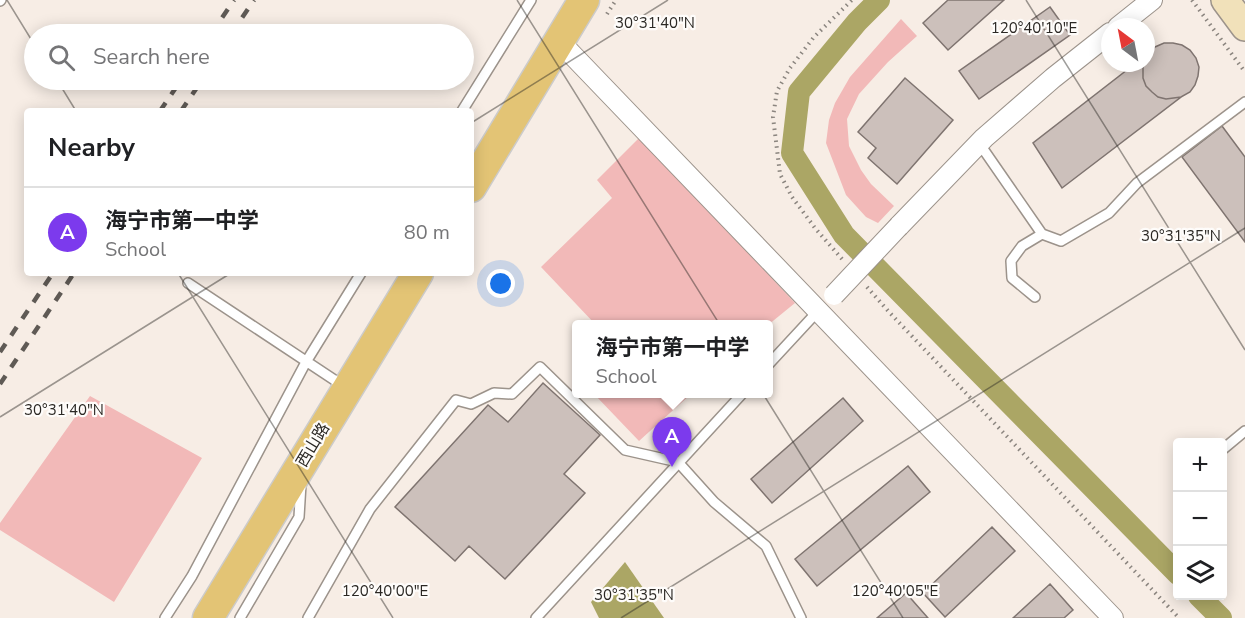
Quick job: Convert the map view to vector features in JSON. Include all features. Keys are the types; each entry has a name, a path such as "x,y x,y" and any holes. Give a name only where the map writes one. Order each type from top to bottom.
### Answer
{"main road":[{"path":"474,182 584,0"},
{"path":"1225,0 1245,27"},
{"name":"西山路","path":"207,618 416,276"}],"street":[{"path":"1129,18 1152,0"},
{"path":"818,311 979,143 1053,78 1101,40"},
{"path":"560,42 1113,618"}],"lane":[{"path":"464,108 531,0"},
{"path":"979,143 1042,234 1061,242 1109,213 1137,183 1245,102"},
{"path":"1035,297 1012,278 1011,261 1022,246 1042,234"},
{"path":"165,618 192,576 306,362 359,276"},
{"path":"188,284 347,389"},
{"path":"773,360 818,311"},
{"path":"308,618 370,509 456,399 471,404 494,393 512,394 540,367 625,450 678,462 714,502 766,546 801,618"},
{"path":"536,618 737,398"},
{"path":"1227,446 1245,431"},
{"path":"240,618 299,517 302,463"}],"path":[{"path":"845,262 792,197 780,174 773,117 777,91 790,68 814,37 852,0"},
{"path":"1192,0 1245,72"},
{"path":"860,279 1179,618"}],"shaded area":[{"path":"901,19 917,36 888,62 859,94 847,119 849,146 861,170 871,184 894,206 878,223 866,217 846,195 826,143 829,120 835,103 850,77"},
{"path":"640,137 795,303 773,321 591,320 541,267 612,198 597,180"},
{"path":"90,396 202,458 114,602 0,530 0,523"},
{"path":"598,398 687,398 639,441"},
{"path":"625,562 664,618 599,618 591,602"}],"building":[{"path":"948,0 1004,0 948,50 923,23"},
{"path":"1050,7 1070,35 979,99 959,71"},
{"path":"1164,43 1173,43 1190,50 1199,67 1195,85 1190,92 1181,97 1166,99 1158,97 1146,86 1143,72 1155,72 1155,47"},
{"path":"1124,72 1143,72 1146,86 1158,97 1166,99 1181,97 1062,188 1033,143"},
{"path":"905,78 953,120 897,184 868,158 876,148 858,132"},
{"path":"1222,126 1245,157 1245,242 1182,157"},
{"path":"543,383 600,435 564,474 585,493 505,579 469,546 455,561 395,507 488,405 508,422"},
{"path":"843,398 863,421 772,503 751,479"},
{"path":"908,466 930,492 817,586 795,559"},
{"path":"992,527 1015,551 945,617 923,593"},
{"path":"1050,584 1073,610 1064,618 1013,618"},
{"path":"906,593 928,618 877,618"}],"waterway":[{"path":"879,0 857,22 799,92 792,153 844,235 1173,569"},
{"path":"1203,600 1221,618"}],"railway":[{"path":"218,24 234,0"},
{"path":"238,24 254,0"},
{"path":"162,108 174,90"},
{"path":"183,108 195,90"},
{"path":"0,352 51,276"},
{"path":"0,384 72,276"}],"place":[{"name":"海宁市第一中学","path":"672,467"}]}
